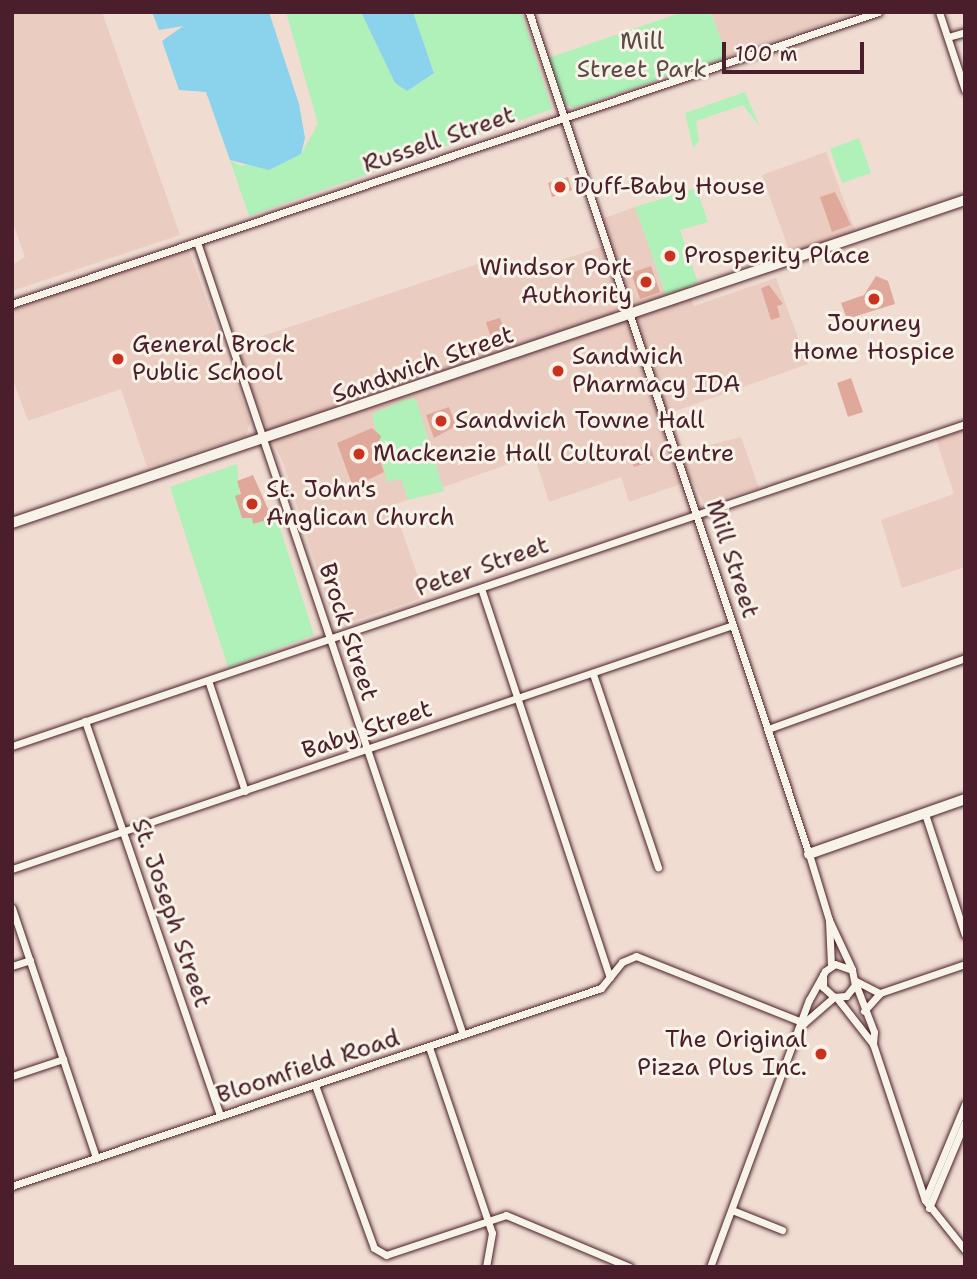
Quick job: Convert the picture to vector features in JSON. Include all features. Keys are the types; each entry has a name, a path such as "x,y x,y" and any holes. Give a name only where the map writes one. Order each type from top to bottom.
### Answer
{"main road":[{"name":"Sandwich Street","path":"12,523 632,317 965,200"},
{"path":"809,854 965,799"}],"street":[{"name":"Mill Street","path":"529,12 809,854 829,920 831,966"},
{"name":"Russell Street","path":"12,304 878,12"},
{"path":"939,12 965,90"},
{"path":"948,37 965,32"},
{"name":"Brock Street","path":"197,242 463,1035"},
{"name":"Peter Street","path":"12,746 965,424"},
{"path":"481,588 610,977"},
{"name":"Baby Street","path":"12,869 518,700 733,625"},
{"path":"768,729 965,658"},
{"path":"593,674 658,867"},
{"path":"208,680 244,792"},
{"name":"St. Joseph Street","path":"85,722 220,1116"},
{"path":"925,814 965,935"},
{"path":"12,908 96,1158"},
{"name":"Mill Street","path":"829,920 836,925 855,977 873,1044 925,1200 965,1250"},
{"name":"Bloomfield Road","path":"12,1186 601,988 622,962 636,956 804,1023"},
{"path":"12,966 30,960"},
{"path":"864,1011 880,993 965,964"},
{"path":"710,1267 823,975 831,966 844,965 855,977 880,993"},
{"path":"823,975 822,987 836,998"},
{"path":"804,1023 836,998 850,993 855,977"},
{"name":"Mill Street","path":"836,998 873,1044"},
{"path":"429,1047 492,1233 486,1267"},
{"path":"12,1076 63,1059"},
{"path":"316,1085 374,1248 386,1255 506,1215 630,1267"},
{"path":"925,1200 965,1104"},
{"path":"929,1208 965,1122"},
{"path":"732,1210 782,1230"}],"shaded area":[{"path":"12,12 102,12 180,235 12,291 12,265 25,257 12,220"},
{"path":"711,12 859,12 727,57"},
{"path":"826,152 856,233 790,253 762,175"},
{"path":"635,207 666,294 687,287 694,306 776,278 808,364 670,413 683,452 741,437 759,488 704,503 692,480 629,502 621,477 549,502 534,455 393,505 425,597 341,625 333,619 284,465 230,347 504,255 510,277 610,244 602,219"},
{"name":"General Brock Public School","path":"188,248 250,423 246,436 147,467 121,389 28,421 12,377 12,310"},
{"path":"965,430 965,567 902,588 881,520 954,494 936,439"}],"green space":[{"path":"286,12 361,12 395,83 407,91 434,72 413,12 521,12 552,109 249,216 230,160 240,166 301,154 318,124"},
{"name":"Mill Street Park","path":"683,12 711,12 727,57 574,108 564,103 548,58"},
{"path":"745,92 760,127 743,105 696,121 699,141 693,148 685,113"},
{"path":"859,138 871,173 842,183 830,149"},
{"name":"Prosperity Place","path":"696,188 708,222 680,230 698,283 666,295 635,207"},
{"path":"406,399 416,399 444,491 408,500 401,479 387,482 372,414"},
{"path":"237,464 242,518 252,518 254,524 267,520 265,513 274,509 314,635 228,667 170,487"}],"water":[{"path":"152,12 269,12 299,104 305,138 301,154 269,170 230,160 206,92 179,90 162,41 183,26 159,30"},
{"path":"361,12 413,12 434,73 407,91 395,83"}],"building":[{"name":"Duff-Baby House","path":"568,177 572,190 552,197 548,183"},
{"path":"835,192 851,225 832,232 820,197"},
{"name":"Windsor Port Authority","path":"651,266 660,292 640,299 631,273"},
{"name":"Journey Home Hospice","path":"876,276 888,281 895,304 847,319 841,303 864,295"},
{"path":"769,285 783,304 777,306 780,317 771,320 761,288"},
{"path":"500,318 508,342 494,347 486,322"},
{"path":"851,378 863,412 848,417 837,383"},
{"name":"Sandwich Towne Hall","path":"449,407 456,426 434,438 426,415"},
{"name":"Mackenzie Hall Cultural Centre","path":"372,428 381,436 376,450 384,472 353,487 337,443"},
{"path":"650,445 655,460 634,467 629,451"},
{"name":"St. John's Anglican Church","path":"253,475 269,511 267,520 253,524 252,518 242,518 235,496 241,494 237,481"}],"place":[{"name":"Duff-Baby House","path":"560,187"},
{"name":"Prosperity Place","path":"670,256"},
{"name":"Windsor Port Authority","path":"646,282"},
{"name":"Journey Home Hospice","path":"874,299"},
{"name":"General Brock Public School","path":"118,359"},
{"name":"Sandwich Pharmacy IDA","path":"558,371"},
{"name":"Sandwich Towne Hall","path":"441,421"},
{"name":"Mackenzie Hall Cultural Centre","path":"359,454"},
{"name":"St. John's Anglican Church","path":"252,504"},
{"name":"The Original Pizza Plus Inc.","path":"821,1054"}]}
